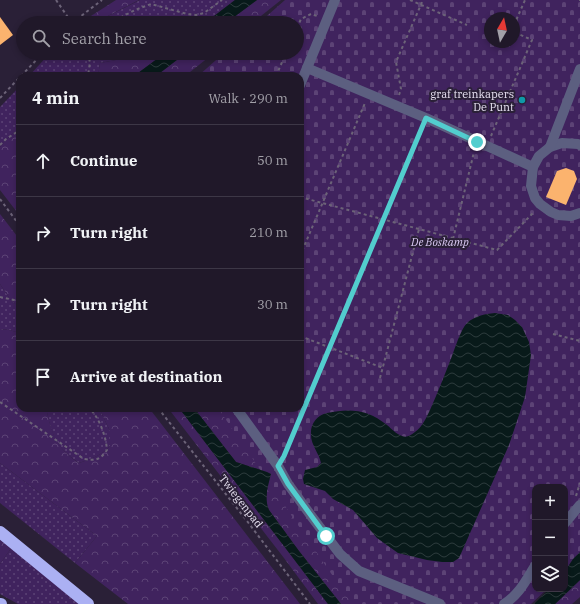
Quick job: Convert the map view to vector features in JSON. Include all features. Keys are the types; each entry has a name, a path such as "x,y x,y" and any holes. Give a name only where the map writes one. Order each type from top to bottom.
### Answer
{"highway":[{"path":"0,532 88,604"}],"lane":[{"path":"304,75 335,0"},
{"path":"307,68 426,118 532,167"},
{"path":"550,147 580,69"},
{"path":"580,145 562,143 550,147 539,156 532,167 531,186 540,204 550,212 558,215 571,216 580,214"},
{"path":"239,412 278,466 288,484 340,554 359,571 440,604"},
{"path":"568,520 580,505"},
{"path":"504,604 517,594 532,571"}],"path":[{"path":"56,0 67,16"},
{"path":"81,16 102,0"},
{"path":"123,16 151,4 196,15 204,13 222,0"},
{"path":"410,0 468,24"},
{"path":"394,105 401,89 396,62 423,0"},
{"path":"520,12 525,0"},
{"path":"304,18 311,14 327,19"},
{"path":"453,238 482,144 532,40 520,35"},
{"path":"24,72 36,60"},
{"path":"89,60 89,72"},
{"path":"278,72 283,60"},
{"path":"0,98 16,80"},
{"path":"304,246 368,94"},
{"path":"304,409 426,118"},
{"path":"0,145 16,133"},
{"path":"0,199 16,221"},
{"path":"304,199 497,250 540,204"},
{"path":"380,378 419,229"},
{"path":"0,297 16,301"},
{"path":"553,334 580,341"},
{"path":"304,338 383,368"},
{"path":"0,402 84,459 92,461 103,456 107,450 103,430 92,412"},
{"name":"Twiegenpad","path":"161,412 310,604"},
{"path":"278,466 284,456 303,412"}],"green space":[{"path":"116,0 139,0 108,16 91,16"},
{"path":"140,0 235,0 214,16 108,16"},
{"path":"257,0 281,0 261,16 235,16"},
{"name":"De Boskamp","path":"285,0 580,0 580,558 568,569 568,484 532,484 532,592 544,592 531,604 352,604 221,412 304,412 304,72 203,72 216,60 304,60 304,16 267,16"},
{"path":"44,60 116,60 100,63 99,72 33,72"},
{"path":"116,60 156,60 139,72 99,72 100,63"},
{"path":"177,60 205,60 190,72 161,72"},
{"path":"16,90 16,132 0,147 0,107"},
{"path":"16,132 16,211 0,190 0,147"},
{"path":"0,214 16,235 16,304 10,299 0,284"},
{"path":"0,284 10,299 16,304 16,332 0,329"},
{"path":"0,329 16,332 16,412 47,412 56,440 65,452 79,463 100,454 110,446 110,431 101,412 152,412 300,604 128,604 75,563 97,536 0,463"},
{"path":"47,412 101,412 110,431 110,446 100,454 79,463 60,446 50,426"},
{"path":"171,412 182,412 328,604 318,604"},
{"path":"197,412 230,412 425,604 341,604 269,510 266,504 267,472 236,462"},
{"path":"0,463 97,536 75,563 0,503"},
{"path":"0,538 12,547 0,564"},
{"path":"12,547 80,604 18,604 0,594 0,564"},
{"path":"580,580 580,597 572,604 555,604 568,592"}],"water":[{"path":"235,0 257,0 235,16 214,16"},
{"path":"156,60 177,60 161,72 139,72"},
{"path":"495,313 508,315 522,327 529,342 531,355 525,397 509,445 459,558 453,562 442,562 398,553 377,538 353,510 333,499 325,491 304,484 303,479 305,470 317,467 321,463 311,439 313,424 317,418 323,414 336,411 352,411 366,413 373,416 404,437 415,432 427,416 458,339 467,323 476,317"},
{"path":"182,412 197,412 236,462 271,474 267,496 269,510 341,604 328,604"},
{"path":"580,552 580,580 568,592 568,566"},
{"path":"546,592 568,592 555,604 534,604"}],"building":[{"path":"0,17 13,35 0,45"},
{"path":"566,168 574,171 577,179 566,205 546,197 557,171"}],"place":[{"name":"graf treinkapers De Punt","path":"522,100"}],"route":[{"path":"326,536 288,484 278,466 284,456 426,118 477,142"}]}
